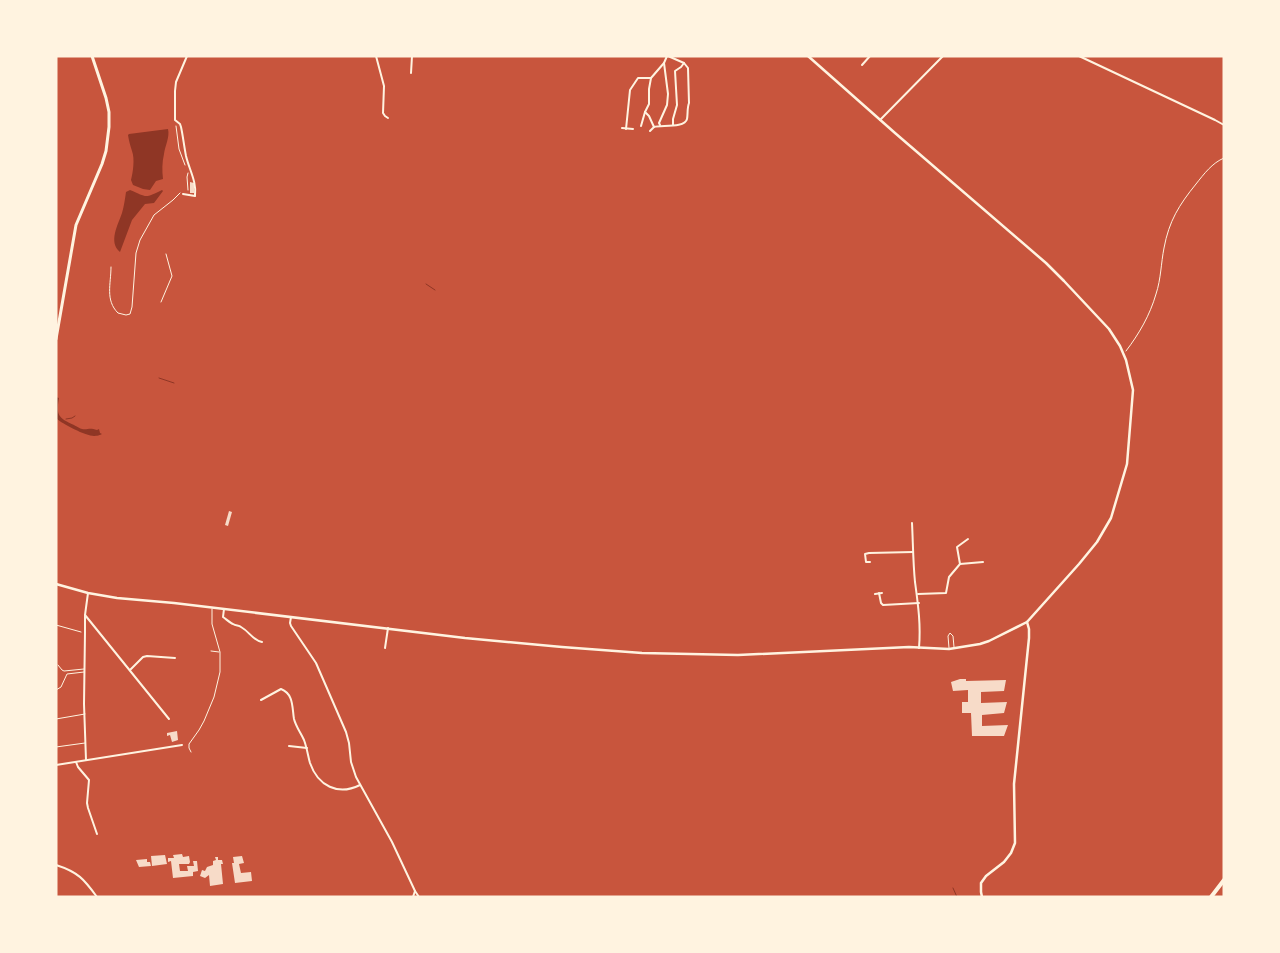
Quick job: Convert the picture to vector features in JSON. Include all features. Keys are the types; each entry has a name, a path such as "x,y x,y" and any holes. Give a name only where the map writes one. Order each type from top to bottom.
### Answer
{"highway":[{"path":"1211,897 1224,880"}],"main road":[{"path":"56,340 76,225 106,151 109,112 92,56"}],"street":[{"path":"182,193 195,196 196,188 186,157 181,127 175,120 176,82 187,56"},
{"path":"376,56 384,86 383,113 388,118"},
{"path":"411,73 412,56"},
{"path":"641,126 649,104 651,78 664,63 667,56 684,63 688,68 689,74 687,121 685,124 680,125 654,126 650,131"},
{"path":"57,585 117,598 510,642 648,653 738,654 919,648 949,649 968,647 989,641 1027,622 1097,542 1111,518 1127,464 1133,390 1124,354 1109,329 1046,263 1008,232 808,56"},
{"path":"862,66 870,56"},
{"path":"880,120 943,56"},
{"path":"1079,56 1224,125"},
{"path":"660,125 661,118 668,105 664,63"},
{"path":"673,125 677,105 675,71 682,67 684,63"},
{"path":"626,129 631,86 641,77 651,78"},
{"path":"645,112 654,126"},
{"path":"622,128 633,129"},
{"path":"912,523 913,552 919,603 919,648"},
{"path":"960,564 957,547 968,539"},
{"path":"870,562 866,562 865,554 913,552"},
{"path":"918,594 946,592 949,577 960,564 983,562"},
{"path":"86,760 85,615 88,593"},
{"path":"875,594 881,593 881,603 883,605 919,603"},
{"path":"224,610 223,617 231,624 241,627 256,641 262,642"},
{"path":"85,615 169,719"},
{"path":"291,617 291,626 316,663 346,732 351,762 360,785 392,842 415,891 420,897"},
{"path":"982,897 981,883 986,876 1004,862 1011,853 1015,843 1014,784 1029,638 1027,622"},
{"path":"385,648 388,628"},
{"path":"130,670 144,656 175,658"},
{"path":"261,700 278,690 285,691 291,699 295,722 304,740 314,772 321,782 326,786 338,789 352,788 360,785"},
{"path":"56,765 182,745"},
{"path":"289,746 307,748"},
{"path":"76,762 78,768 89,780 87,803 97,834"},
{"path":"56,865 79,875 97,897"},
{"path":"413,897 415,891"}],"lane":[{"path":"191,752 189,744 204,721 214,697 220,672 220,652 212,624 212,608"},
{"path":"949,649 948,636 950,634 953,636 954,648"},
{"path":"211,652 220,652"},
{"path":"58,665 64,671 85,670"},
{"path":"56,690 61,687 67,674 85,670"},
{"path":"56,719 85,714"},
{"path":"56,747 86,743"}],"path":[{"path":"175,120 178,149 185,165"},
{"path":"1124,354 1138,335 1154,300 1167,235 1176,212 1192,188 1211,166 1224,158"},
{"path":"188,174 188,190"},
{"path":"111,267 109,297 112,306 118,313 128,315 132,307 136,253 140,240 154,215 182,193"},
{"path":"161,302 172,276 166,254"},
{"path":"56,625 85,632"}],"shaded area":[{"path":"168,129 162,170 163,179 156,181 150,190 133,185 131,180 133,158 128,135"},
{"path":"130,190 146,196 163,191 154,203 145,204 132,220 120,252 116,248 114,238 123,210 126,192"},
{"path":"56,397 59,398 58,412 61,418 81,429 99,429 102,434 94,436 86,434 56,418"}],"building":[{"path":"190,182 194,183 194,193 190,193"},
{"path":"229,511 232,512 228,526 225,525"},
{"path":"966,679 966,681 1006,680 1004,691 981,692 981,703 1007,702 1004,713 982,715 982,726 1008,725 1004,736 972,736 971,713 962,713 962,702 968,702 968,690 953,691 951,682"},
{"path":"177,731 178,740 172,742 170,735 167,736 167,733"},
{"path":"182,854 183,857 189,856 190,862 189,864 179,864 180,871 188,871 187,866 194,866 193,861 197,861 198,871 193,872 193,876 173,878 171,861 168,862 168,858 174,858 173,855"},
{"path":"165,855 167,864 152,866 151,856"},
{"path":"242,856 244,863 239,864 241,873 251,872 252,881 235,883 233,857"},
{"path":"215,857 218,857 218,860 222,860 223,884 210,886 209,875 205,878 200,876 202,870 205,871 207,867 213,865 213,861 216,860"},
{"path":"147,859 151,866 139,867 136,860"}],"waterway":[{"path":"426,284 435,290"},
{"path":"159,378 174,383"},
{"path":"66,419 75,416"},
{"path":"953,888 957,897"}]}
